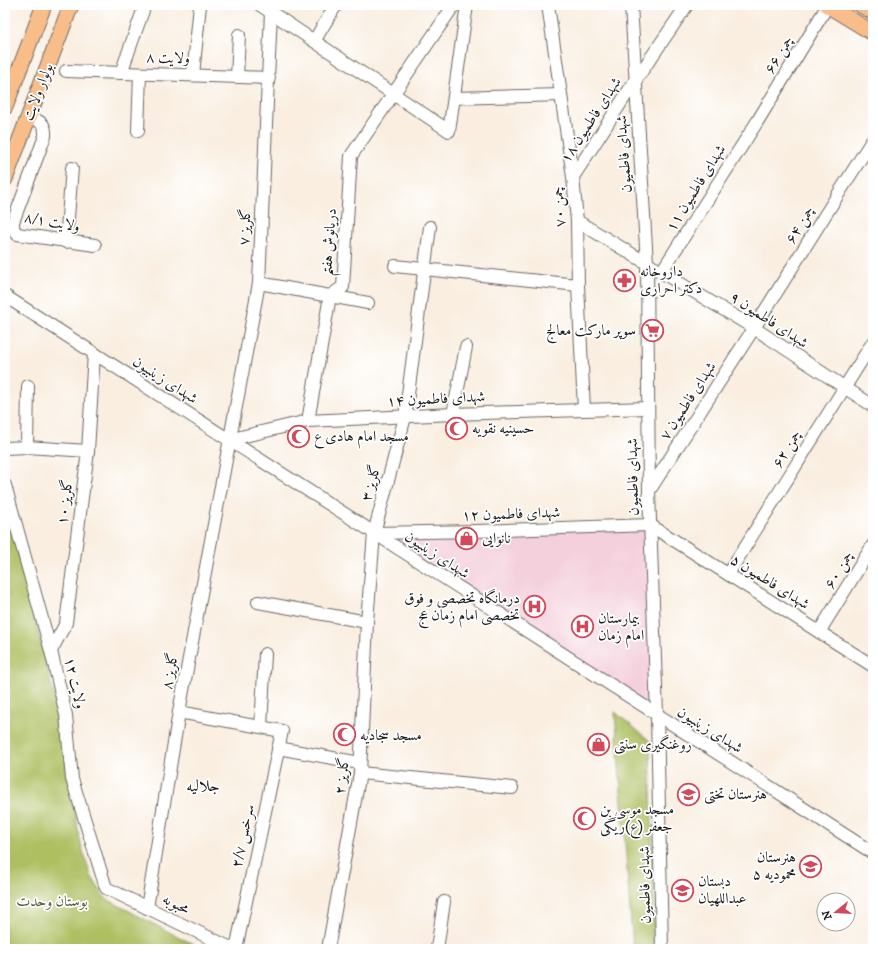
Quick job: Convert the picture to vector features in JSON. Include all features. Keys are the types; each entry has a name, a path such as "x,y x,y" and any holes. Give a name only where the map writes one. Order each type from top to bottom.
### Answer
{"main road":[{"name":"بولوار ولایت","path":"5,107 44,5"},
{"name":"بولوار ولایت","path":"5,179 71,5"},
{"path":"828,5 873,33"},
{"path":"861,5 873,12"}],"street":[{"path":"121,73 145,5"},
{"path":"193,75 200,5"},
{"path":"260,5 449,131 467,5"},
{"path":"314,41 336,5"},
{"path":"393,93 454,5"},
{"name":"چمن ۷۰","path":"548,5 573,177 577,221 578,285 584,409"},
{"name":"شهدای فاطمیون","path":"631,5 647,263 649,491 657,715 662,949"},
{"name":"چمن ۶۶","path":"757,122 828,5"},
{"name":"شهدای فاطمیون ۱۸","path":"573,177 635,81 686,6"},
{"name":"گلریز ۷","path":"228,440 259,283 271,12"},
{"path":"237,77 239,35"},
{"name":"ولایت ۸","path":"66,71 269,78"},
{"path":"138,131 140,74"},
{"name":"دریانوش هفتم","path":"308,421 330,296 343,287 351,156 393,93"},
{"path":"454,98 561,95"},
{"name":"ولایت ۸/۱","path":"29,116 42,123 46,128 45,136 13,222 13,228 17,234 95,245"},
{"name":"شهدای فاطمیون ۱۱","path":"662,271 757,122"},
{"name":"چمن ۶۴","path":"754,328 873,139"},
{"path":"66,242 72,168"},
{"name":"شهدای فاطمیون ۹","path":"577,221 754,328 873,406"},
{"name":"گلریز ۳","path":"374,533 405,417 430,227"},
{"path":"394,266 578,285"},
{"path":"259,283 368,303"},
{"name":"شهدای زینبیون","path":"5,296 873,853"},
{"name":"شهدای فاطمیون ۷","path":"649,491 754,328"},
{"name":"چمن ۶۲","path":"728,574 873,342"},
{"path":"453,414 466,347"},
{"name":"گلریز ۱۰","path":"51,651 66,623 88,451 94,353"},
{"path":"27,447 28,386"},
{"name":"شهدای فاطمیون ۱۴","path":"228,440 308,421 453,414 648,408"},
{"name":"گلریز ۸","path":"147,908 178,712 228,440"},
{"path":"5,448 27,447 88,451"},
{"name":"ولایت ۱۲","path":"5,485 51,651 66,715 72,779 106,888"},
{"name":"شهدای فاطمیون ۵","path":"650,524 873,666"},
{"name":"شهدای فاطمیون ۱۲","path":"374,533 477,531 650,524"},
{"name":"گلریز ۲","path":"328,949 360,768 367,622 374,533"},
{"name":"چمن ۶۰","path":"819,632 873,545"},
{"path":"258,602 367,622"},
{"path":"178,712 261,727 265,654"},
{"name":"سرخس ۲/۷","path":"236,949 282,730 261,727"},
{"path":"278,748 360,768 512,788"},
{"name":"محبوبه","path":"106,888 233,949"},
{"path":"437,949 444,902"}],"shaded area":[{"name":"بیمارستان امام زمان","path":"645,527 656,716 377,538"}],"green space":[{"name":"بوستان وحدت","path":"5,500 61,723 68,776 81,845 91,876 105,898 203,949 5,949"},
{"path":"615,712 650,741 655,949 633,949"}],"place":[{"name":"داروخانه دکتر احراری","path":"625,280"},
{"name":"سوپر مارکت معالج","path":"652,330"},
{"name":"حسینیه نقویه","path":"457,428"},
{"name":"مسجد امام هادی ع","path":"299,436"},
{"name":"نانوایی","path":"466,538"},
{"name":"درمانگاه تخصصی و فوق تخصصی امام زمان عج","path":"535,607"},
{"name":"بیمارستان امام زمان","path":"583,627"},
{"name":"مسجد سجادیه","path":"344,735"},
{"name":"روغنگیری سنتی","path":"599,744"},
{"name":"هنرستان تختی","path":"688,794"},
{"name":"مسجد موسی بن جعفر (ع)ریگی","path":"585,818"},
{"name":"هنرستان محمودیه ۵","path":"811,866"},
{"name":"دبستان عبداللهیان","path":"683,890"}],"district":[{"name":"جلالیه","path":"203,786"}]}
